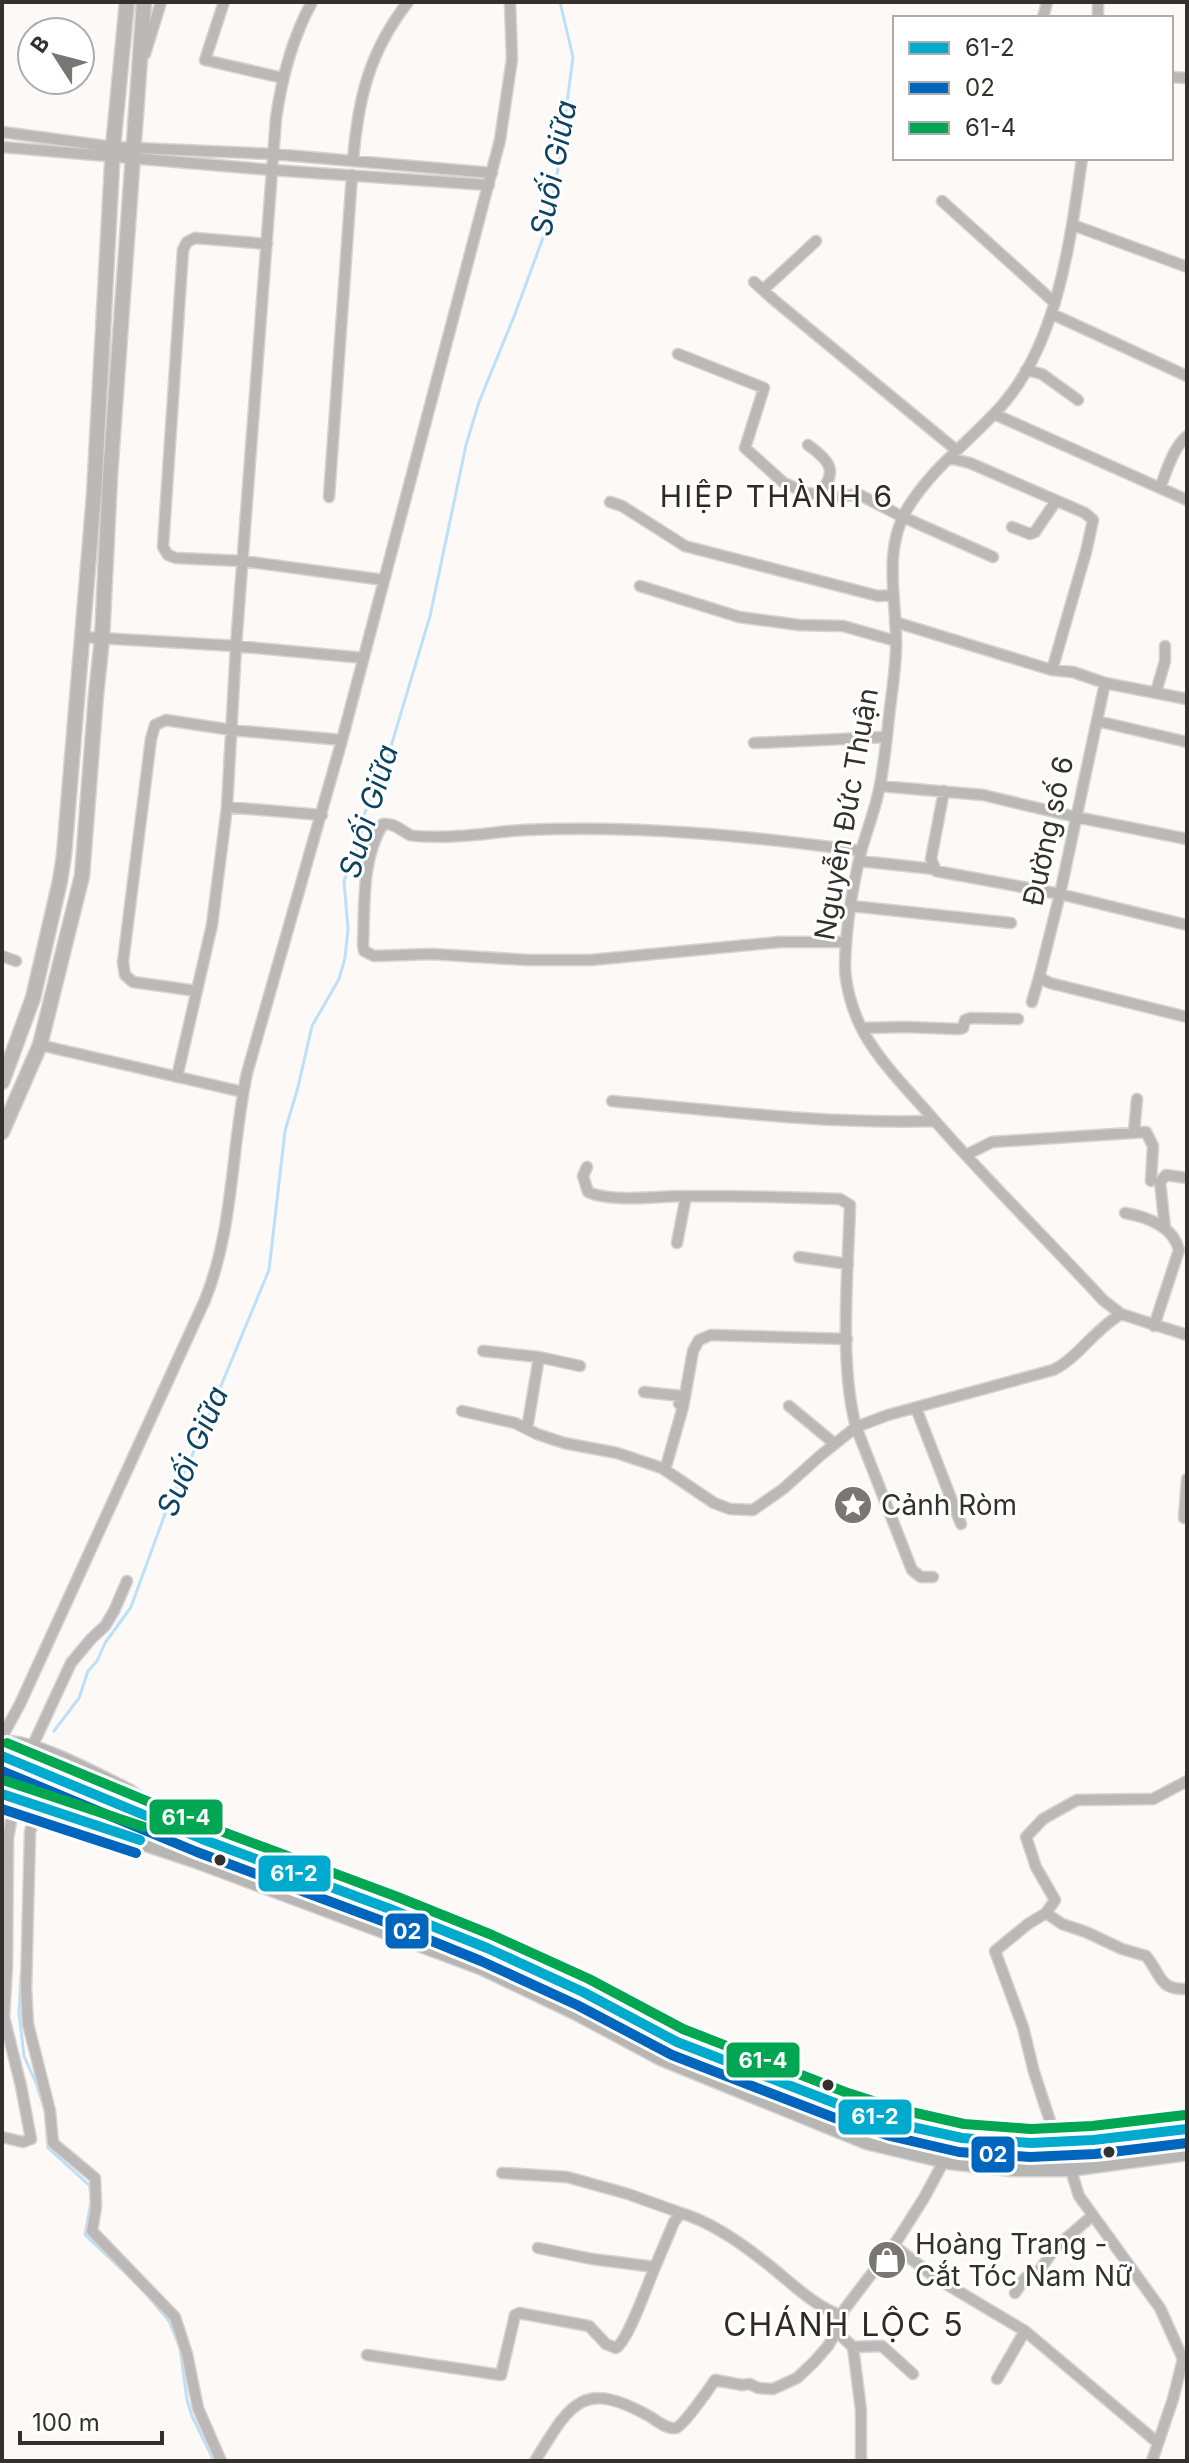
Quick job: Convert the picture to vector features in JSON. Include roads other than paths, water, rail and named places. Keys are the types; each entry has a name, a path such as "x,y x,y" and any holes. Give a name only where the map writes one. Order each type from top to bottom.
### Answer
{"highway":[{"path":"2,1746 12,1744 31,1749 128,1793 142,1803 153,1819"},
{"path":"2,1756 153,1819 487,1948 583,1992 677,2042 894,2123 962,2138 1031,2143 1187,2129"},
{"path":"8,1801 197,1859 483,1966 663,2057 854,2135 945,2159 1012,2167 1070,2167 1187,2151"},
{"path":"1063,2142 1070,2167"}],"street":[{"path":"2,1082 33,998 60,881 94,495 114,152 127,2"},
{"path":"2,1132 40,1045 82,876 102,639 110,476 144,2"},
{"path":"137,79 161,2"},
{"path":"224,2 205,60 283,78"},
{"path":"177,1077 212,925 227,807 273,154 283,78 293,45 312,2"},
{"path":"353,161 359,104 368,73 384,37 408,2"},
{"path":"2,1737 20,1704 211,1287 226,1229 243,1092 322,815 490,179 509,86 512,39 510,2"},
{"path":"2,132 114,152"},
{"path":"2,147 133,153 273,154 490,179"},
{"path":"133,153 272,170 490,179"},
{"name":"Nguyễn Đức Thuận","path":"1082,160 1073,225 1054,309 1026,370 1006,401 952,454 916,496 903,517 893,553 896,641 880,786 860,856 846,942 845,968 852,1005 862,1028 885,1063 966,1155 1103,1300 1121,1314 1187,1335"},
{"path":"329,497 352,175"},
{"path":"942,201 1054,309 1187,376"},
{"path":"1073,225 1187,267"},
{"path":"267,244 195,238 187,242 183,250 163,547 168,555 176,558 243,561 384,580"},
{"path":"763,290 816,241"},
{"path":"754,282 952,454 1085,513 1093,520 1052,670"},
{"path":"678,354 764,388 746,450 784,483 807,493 839,497 858,494 993,557"},
{"path":"1026,370 1042,374 1078,400"},
{"path":"994,414 1187,500"},
{"path":"1160,488 1173,456 1187,436"},
{"path":"808,445 828,461 830,469 827,485 818,494"},
{"path":"1012,527 1030,534 1035,532 1056,501"},
{"path":"610,502 622,506 685,546 878,596 893,595"},
{"path":"640,586 739,617 799,625 843,626 896,641"},
{"path":"895,622 1052,670 1073,672 1105,683 1187,699"},
{"path":"82,637 236,646 364,658"},
{"path":"1156,692 1165,661 1165,646"},
{"name":"Đường số 6","path":"1032,1002 1060,894 1105,683"},
{"path":"197,991 133,982 125,975 123,962 155,725 166,720 232,730 342,740"},
{"path":"1097,721 1187,742"},
{"path":"754,743 886,737"},
{"path":"880,786 983,795 1187,839"},
{"path":"934,869 931,859 944,791"},
{"path":"227,807 322,815"},
{"path":"846,942 767,943 591,960 431,954 374,956 364,951 363,945 364,892 377,836 386,823 401,828 412,837 525,830 660,831 795,842 934,869 949,875 1060,894 1187,925"},
{"path":"852,906 1011,923"},
{"path":"2,956 16,961"},
{"path":"1040,974 1050,983 1187,1017"},
{"path":"862,1028 959,1029 963,1028 965,1020 971,1018 1018,1019"},
{"path":"40,1045 243,1092"},
{"path":"1134,1132 1137,1099"},
{"path":"612,1101 767,1116 880,1122 935,1121"},
{"path":"966,1155 992,1142 1146,1132 1153,1146 1151,1181"},
{"path":"587,1167 583,1176 588,1192 595,1195 765,1196 847,1201 850,1205 847,1339 850,1403 856,1427 912,1570 921,1577 933,1577"},
{"path":"1165,1228 1160,1182 1166,1175 1187,1178"},
{"path":"677,1243 686,1196"},
{"path":"1125,1213 1160,1223 1176,1238 1179,1250 1154,1326"},
{"path":"799,1257 848,1264"},
{"path":"462,1411 515,1423 564,1443 617,1453 664,1469 714,1503 730,1509 753,1510 783,1489 856,1427 888,1415 1053,1370 1063,1365 1093,1334 1121,1314"},
{"path":"664,1469 683,1407 693,1351 699,1340 711,1335 847,1339"},
{"path":"483,1351 539,1357 580,1366"},
{"path":"527,1429 539,1357"},
{"path":"644,1392 681,1396 664,1469"},
{"path":"789,1406 835,1444"},
{"path":"916,1408 961,1524"},
{"path":"1184,1518 1187,1479"},
{"path":"31,1749 71,1663 105,1626 127,1581"},
{"path":"1063,2142 1034,2072 1023,2027 995,1951 1046,1913 1055,1900 1036,1867 1026,1837 1043,1819 1077,1800 1153,1799 1187,1781"},
{"path":"2,2137 23,2142 31,2139 23,2086 4,2017 8,1801"},
{"path":"36,1811 30,1832 26,1989 28,2024 50,2111 53,2143 95,2178 96,2207 92,2231 175,2317 187,2354 198,2408 221,2461"},
{"path":"1046,1913 1062,1924 1146,1956 1164,1984 1172,1989 1187,1989"},
{"path":"23,2086 40,2080"},
{"path":"535,2461 577,2403 602,2396 671,2428 678,2428 715,2380 773,2389 797,2378 828,2346 844,2310 893,2245 945,2159"},
{"path":"1070,2167 1079,2196 1160,2308 1185,2359 1152,2461"},
{"path":"502,2173 567,2177 681,2213 718,2230 761,2259 809,2298 842,2316"},
{"path":"367,2355 501,2375 515,2315 519,2313 589,2326 606,2344 616,2348 624,2343 674,2222 681,2213"},
{"path":"1015,2293 1025,2278 1040,2270 1055,2248 1092,2216"},
{"path":"893,2245 936,2278 1025,2331 1158,2443"},
{"path":"538,2248 655,2267"},
{"path":"836,2331 853,2347 861,2410 861,2461"},
{"path":"997,2379 1025,2331"},
{"path":"853,2347 882,2346 913,2374"}],"waterway":[{"name":"Suối Giữa","path":"54,1731 79,1698 88,1671 131,1607 169,1503 189,1463 269,1270 285,1131 312,1026 339,979 345,958 348,929 344,881 359,843 364,815 389,753 430,616 466,445 479,402 548,224 573,57 560,2"},
{"name":"Suối Giữa","path":"21,1974 19,2013 24,2056 45,2110 48,2148 90,2186 90,2191"},
{"name":"Suối Giữa","path":"91,2202 85,2235 134,2281"},
{"name":"Suối Giữa","path":"147,2295 169,2321 180,2348 187,2400 214,2461"}],"place":[{"name":"Cảnh Ròm","path":"853,1505"},
{"name":"Hoàng Trang - Cắt Tóc Nam Nữ","path":"887,2260"}],"district":[{"name":"HIỆP THÀNH 6","path":"777,496"},
{"name":"CHÁNH LỘC 5","path":"844,2324"}]}
